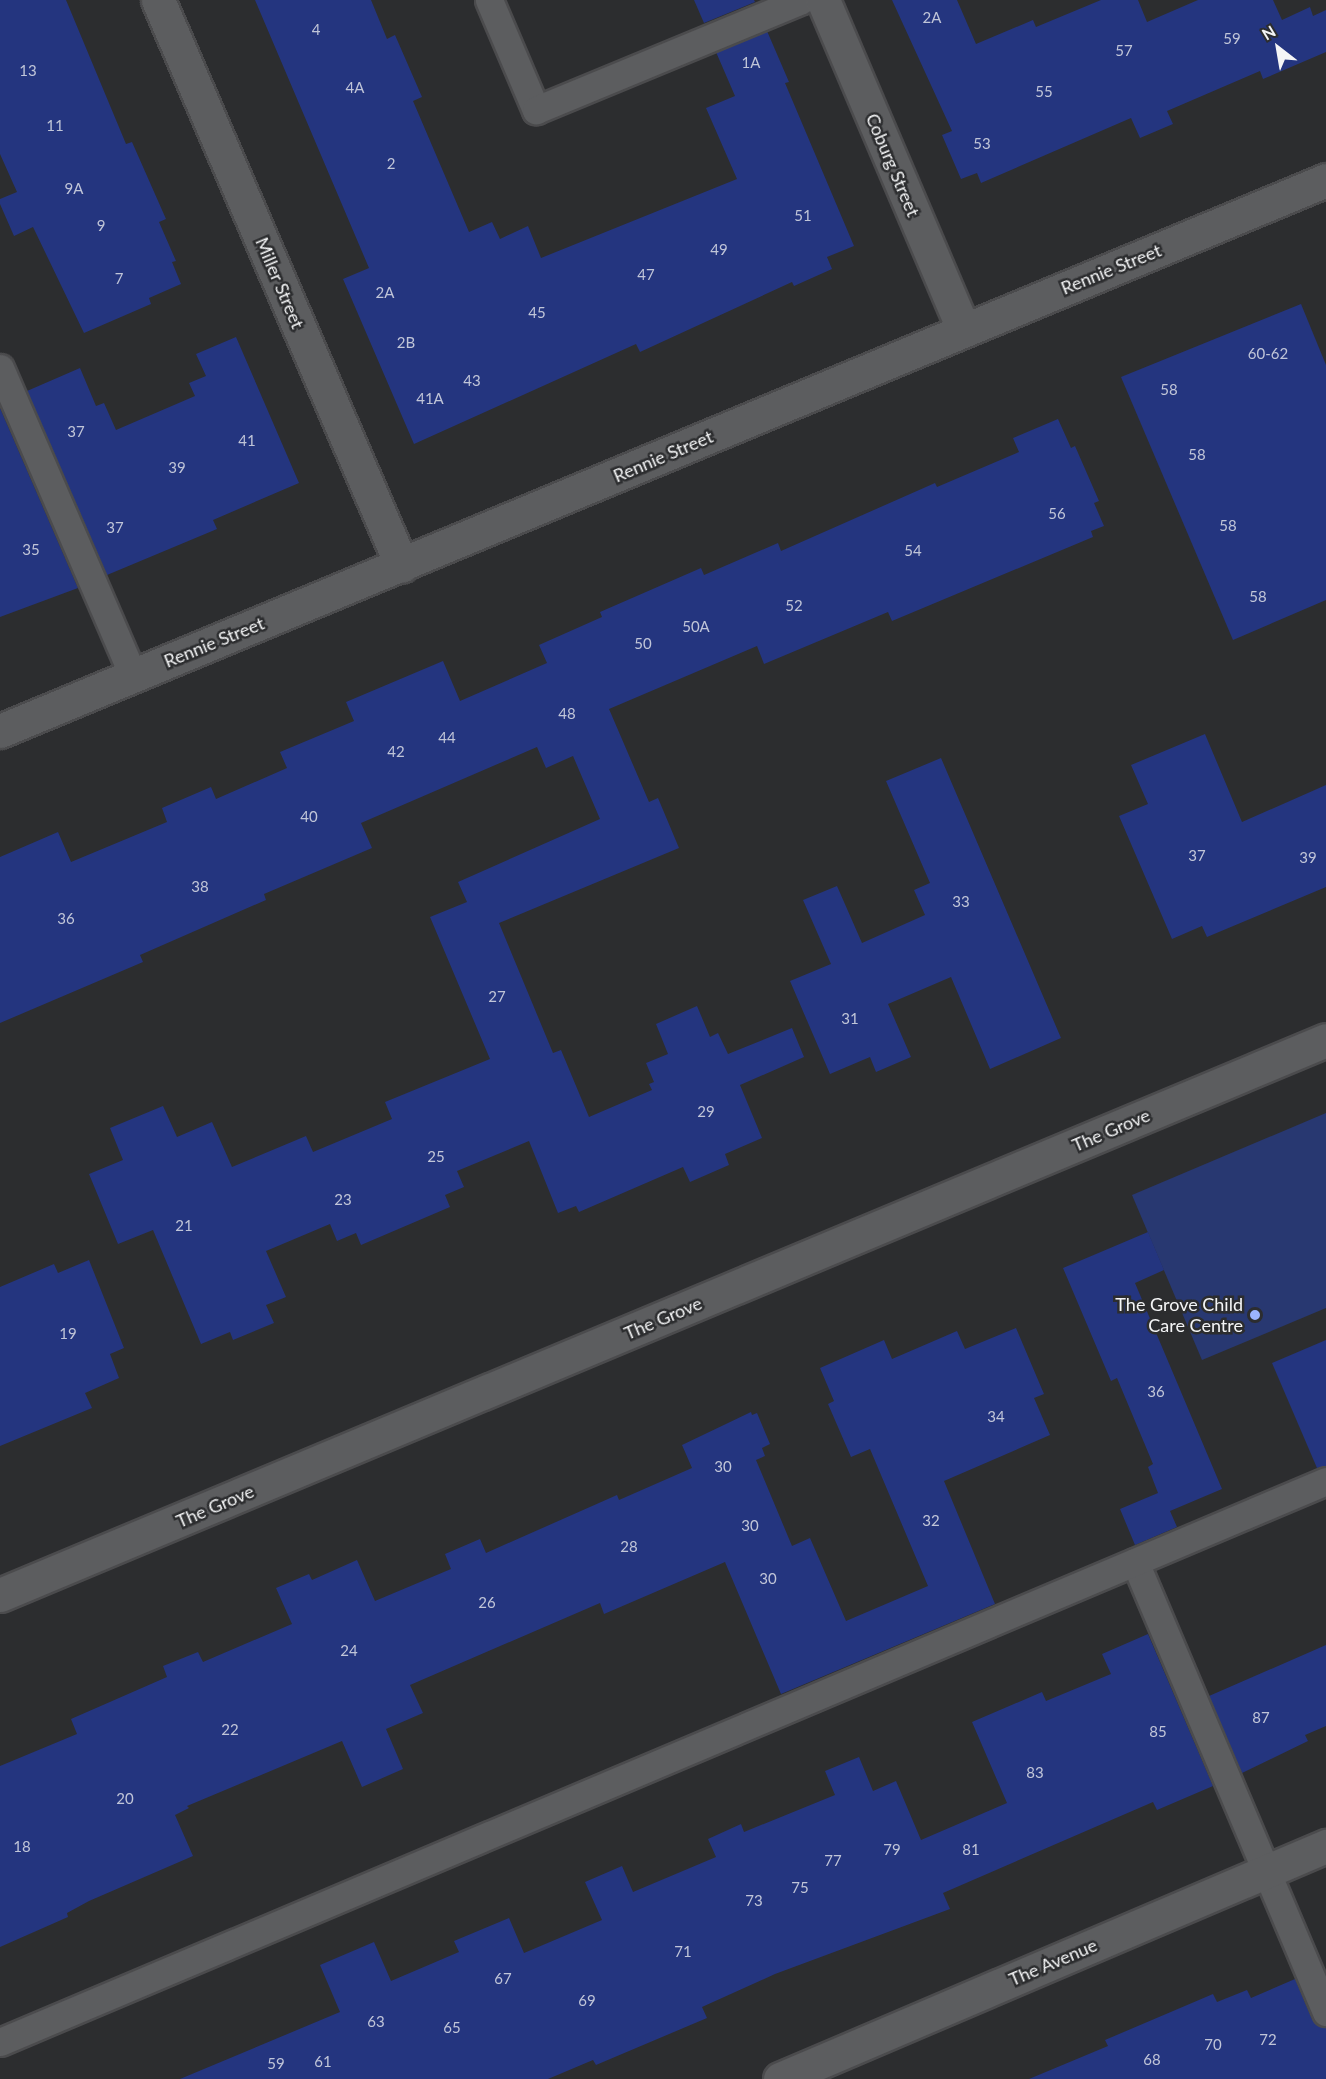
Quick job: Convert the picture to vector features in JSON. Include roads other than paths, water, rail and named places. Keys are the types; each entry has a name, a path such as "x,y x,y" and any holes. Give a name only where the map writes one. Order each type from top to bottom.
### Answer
{"street":[{"name":"Miller Street","path":"158,0 402,566"},
{"name":"Coburg Street","path":"822,0 963,329"},
{"name":"Rennie Street","path":"0,731 402,566 963,329 1326,180"},
{"name":"The Grove","path":"0,1596 1326,1040"},
{"name":"The Avenue","path":"780,2079 1326,1846"}],"lane":[{"path":"489,0 536,110 801,0"},
{"path":"0,368 133,675"},
{"path":"0,2042 1326,1481"},
{"path":"1135,1562 1326,2012"}],"place":[{"name":"The Grove Child Care Centre","path":"1255,1315"}]}
